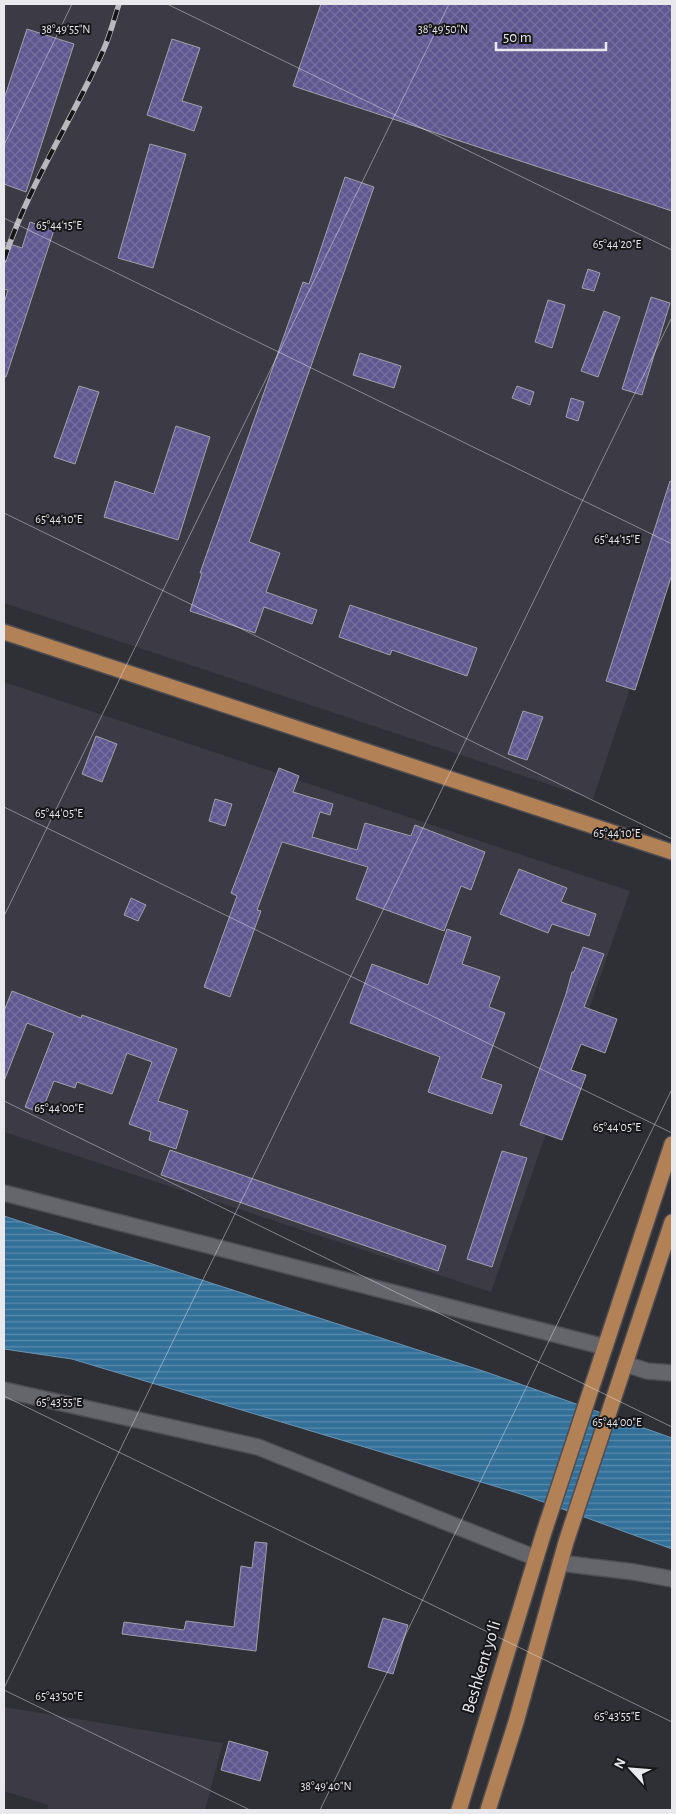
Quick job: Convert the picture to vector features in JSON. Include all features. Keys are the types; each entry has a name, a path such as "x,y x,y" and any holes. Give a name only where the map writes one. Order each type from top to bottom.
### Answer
{"main road":[{"path":"4,632 672,852"},
{"name":"Beshkent yoʻli","path":"459,1810 543,1535 672,1144"},
{"path":"488,1810 566,1542 672,1222"}],"street":[{"path":"4,1193 605,1347"},
{"path":"623,1368 672,1373"},
{"path":"4,1390 258,1447 536,1558"},
{"path":"560,1563 634,1572 672,1579"}],"shaded area":[{"path":"4,4 672,4 672,564 593,799 4,603"},
{"path":"4,682 630,891 491,1292 4,1132"},
{"path":"4,1707 223,1743 205,1810 47,1810 48,1805 4,1791"}],"water":[{"path":"4,1216 486,1372 672,1438 672,1549 524,1495 72,1359 4,1349"}],"building":[{"path":"321,4 672,4 672,211 293,86"},
{"path":"27,29 74,44 26,192 4,184 4,99"},
{"path":"172,39 200,48 182,101 202,107 194,131 147,115"},
{"path":"150,144 186,154 153,268 118,258"},
{"path":"345,177 374,187 249,542 280,553 266,592 317,610 312,624 264,607 255,633 190,611 202,573 200,573 303,282 309,284"},
{"path":"30,222 54,230 6,377 4,377 4,303 8,290 4,289 4,242 22,248"},
{"path":"588,269 600,273 594,291 582,288"},
{"path":"651,297 670,303 642,395 622,389"},
{"path":"548,300 565,305 552,348 535,342"},
{"path":"604,311 620,317 598,377 581,371"},
{"path":"360,353 401,366 394,388 353,375"},
{"path":"79,386 99,392 75,464 54,457"},
{"path":"517,386 534,392 530,405 512,398"},
{"path":"571,398 584,402 578,421 566,417"},
{"path":"176,426 210,437 178,540 104,517 115,481 154,494"},
{"path":"670,481 672,482 672,574 635,690 606,681"},
{"path":"350,605 477,648 467,676 392,650 390,655 339,637"},
{"path":"523,711 543,717 527,760 508,754"},
{"path":"96,736 117,744 102,782 82,774"},
{"path":"279,768 299,776 293,792 333,804 330,815 320,812 312,837 357,850 365,823 411,836 415,825 485,852 471,890 461,886 444,931 356,899 368,867 282,842 257,910 261,911 230,997 204,987 237,896 231,893"},
{"path":"215,799 232,804 225,826 209,821"},
{"path":"519,869 567,888 561,902 596,914 589,936 552,924 548,933 500,914"},
{"path":"131,898 146,905 138,921 124,915"},
{"path":"447,929 471,937 462,964 500,977 489,1007 505,1013 481,1078 502,1085 492,1114 428,1092 440,1057 350,1023 372,964 428,985"},
{"path":"583,947 604,954 584,1007 617,1019 605,1053 581,1044 571,1070 586,1075 562,1140 520,1125 572,972 574,972"},
{"path":"12,991 81,1018 82,1015 177,1049 158,1101 188,1111 176,1149 149,1140 151,1132 129,1124 152,1062 127,1053 112,1094 77,1082 75,1088 54,1081 41,1113 25,1107 54,1033 27,1023 4,1081 4,1011"},
{"path":"170,1150 446,1246 438,1271 161,1175"},
{"path":"502,1151 527,1158 492,1267 467,1259"},
{"path":"255,1542 267,1543 256,1651 122,1634 124,1622 184,1630 186,1621 234,1627 241,1566 252,1568"},
{"path":"383,1618 408,1625 393,1674 368,1667"},
{"path":"229,1741 268,1752 260,1781 221,1770"}],"railway":[{"path":"4,260 37,180 103,51 119,4"}]}
